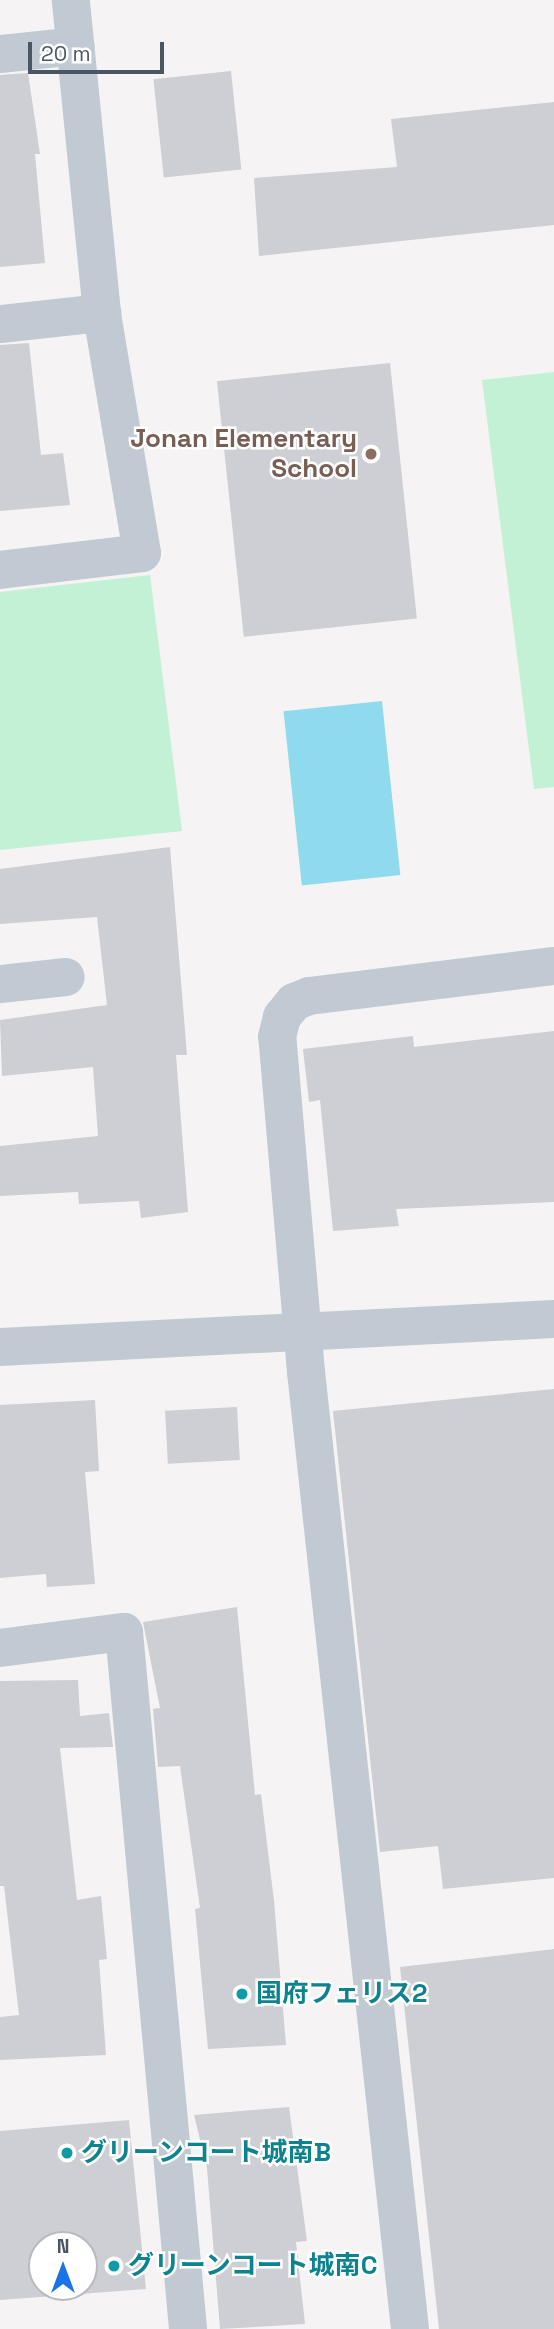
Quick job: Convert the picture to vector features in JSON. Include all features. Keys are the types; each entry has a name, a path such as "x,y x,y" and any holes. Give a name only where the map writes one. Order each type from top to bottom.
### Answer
{"street":[{"path":"0,570 142,553 102,313 71,0"},
{"path":"0,54 76,46"},
{"path":"0,324 102,313"},
{"path":"410,2329 303,1330 277,1037 282,1017 294,1002 309,996 554,966"},
{"path":"0,985 66,977"},
{"path":"0,1347 554,1319"},
{"path":"0,1648 124,1632 188,2329"}],"green space":[{"path":"554,372 554,787 534,789 482,380"},
{"path":"150,575 182,831 0,850 0,592"}],"water":[{"path":"382,701 400,875 302,885 284,711"}],"building":[{"path":"231,71 241,169 164,178 153,79"},
{"path":"28,73 40,154 35,154 45,263 0,267 0,75"},
{"path":"554,102 554,225 259,256 254,178 397,167 391,119"},
{"path":"29,343 41,455 63,453 70,505 0,511 0,345"},
{"path":"390,363 417,619 244,637 217,381"},
{"path":"170,847 187,1055 176,1055 188,1212 141,1218 139,1201 79,1204 78,1192 0,1196 0,1146 98,1136 93,1067 2,1076 0,1020 107,1005 97,917 0,924 0,869"},
{"path":"554,1031 554,1202 396,1209 399,1226 333,1231 320,1100 309,1102 303,1049 413,1036 414,1047"},
{"path":"554,1389 554,1878 443,1889 438,1846 380,1852 333,1411"},
{"path":"95,1400 99,1471 85,1472 95,1584 47,1587 46,1574 0,1578 0,1405"},
{"path":"237,1407 240,1460 168,1464 165,1411"},
{"path":"237,1607 255,1795 261,1794 274,1901 286,2045 208,2049 195,1909 200,1908 180,1766 158,1767 153,1709 160,1708 143,1622"},
{"path":"78,1680 80,1716 109,1713 113,1747 60,1748 77,1900 101,1896 107,1959 99,1960 106,2055 0,2060 0,2017 19,2015 4,1886 0,1886 0,1681"},
{"path":"554,1949 554,2329 439,2329 400,1967"},
{"path":"289,2107 307,2241 296,2242 305,2324 220,2329 207,2168 194,2115"},
{"path":"129,2120 146,2289 98,2293 98,2231 28,2231 28,2298 0,2300 0,2131"}],"place":[{"name":"Jonan Elementary School","path":"371,454"},
{"name":"国府フェリス2","path":"242,1994"},
{"name":"グリーンコート城南B","path":"67,2153"},
{"name":"グリーンコート城南C","path":"114,2266"}]}
